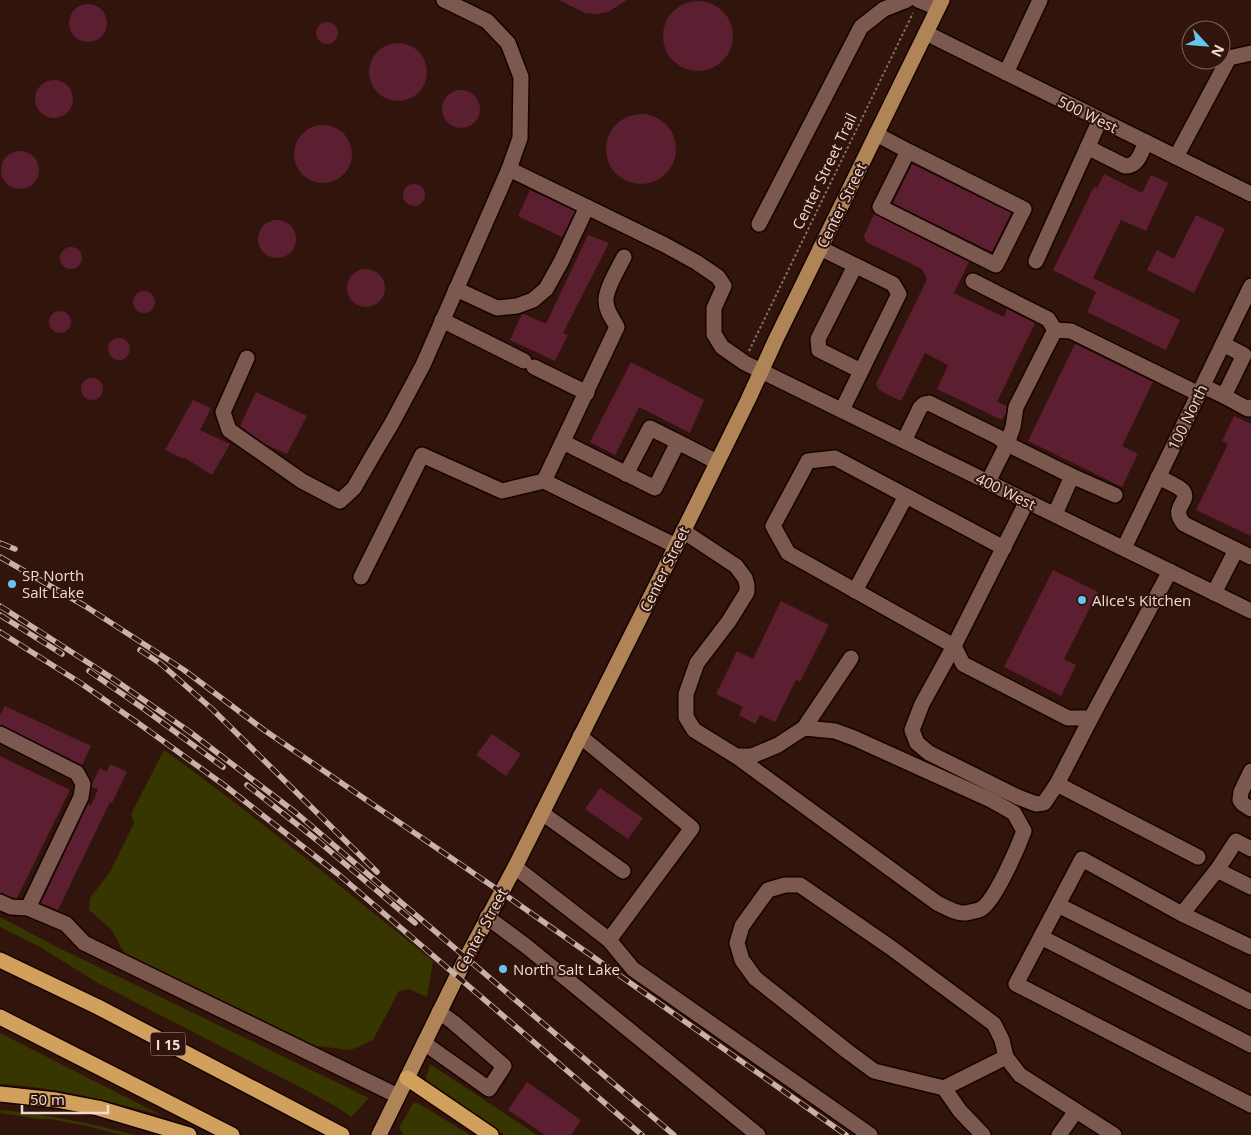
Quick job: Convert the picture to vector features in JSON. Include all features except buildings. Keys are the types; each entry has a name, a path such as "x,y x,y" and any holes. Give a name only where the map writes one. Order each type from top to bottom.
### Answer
{"highway":[{"name":"I 15","path":"0,960 98,1007 338,1133"},
{"path":"0,1017 232,1135"},
{"path":"407,1078 491,1135"},
{"path":"0,1094 56,1100 98,1108 189,1135"}],"main road":[{"name":"Center Street","path":"379,1135 439,1012 487,917 515,867 676,546 940,4"}],"street":[{"path":"247,358 223,412 228,430 302,480 340,500 354,488 392,423 423,364 509,169 520,138 521,77 508,43 487,21 444,0"},
{"path":"759,224 861,27 884,8 907,0"},
{"path":"919,0 940,4"},
{"path":"1006,73 1040,0"},
{"name":"500 West","path":"926,33 1251,194"},
{"path":"1176,157 1229,58 1251,53"},
{"path":"1036,261 1100,120"},
{"path":"876,134 1024,209 996,266 880,208 908,151"},
{"path":"1088,146 1125,166 1130,166 1135,164 1146,142"},
{"path":"456,289 497,308 517,306 533,300 546,289 587,207 509,169"},
{"name":"400 West","path":"587,207 665,245 718,277 724,286 714,308 714,334 722,347 745,363 1251,610"},
{"path":"820,248 893,284 899,294 842,410"},
{"path":"544,481 618,327 608,310 606,301 607,292 624,257"},
{"path":"855,266 818,339 819,350 861,371"},
{"path":"973,282 1048,319 1055,330"},
{"name":"100 North","path":"1124,548 1251,286"},
{"path":"442,320 587,393"},
{"path":"1055,330 1071,331 1201,390 1224,396 1248,409 1251,407"},
{"path":"988,482 1007,444 1013,426 1016,407 1055,330"},
{"path":"1223,344 1247,357 1224,396"},
{"path":"904,441 920,408 924,404 929,403 1007,444 1114,495"},
{"path":"626,474 650,428 717,462"},
{"path":"563,442 655,488 678,442"},
{"path":"361,577 422,455 502,491 544,481 676,546"},
{"path":"1004,548 835,458 808,461 773,526 788,553 954,646 963,664 1068,718 1091,718"},
{"path":"1055,514 1072,476"},
{"path":"1158,477 1182,490 1184,500 1178,512 1179,518 1184,524 1251,557"},
{"path":"855,591 906,496"},
{"path":"1027,501 954,646 922,704 912,730 917,743 929,753 1018,797 1036,804 1044,803 1057,784 1170,571"},
{"path":"683,531 736,566 745,578 747,585 746,592 729,622 697,663 686,694 686,717 694,730 736,756 937,903 964,913 981,909 992,898 1024,831 1014,812 854,738 835,731 804,728"},
{"path":"1214,593 1236,550"},
{"path":"736,756 752,756 778,745 804,728 851,658"},
{"path":"0,734 77,773 83,784 81,797 28,908"},
{"path":"580,736 692,828 609,940"},
{"path":"1251,771 1241,792 1240,800 1251,809"},
{"path":"1057,784 1198,857"},
{"path":"542,813 623,871"},
{"path":"1182,914 1217,870 1236,841 1251,849"},
{"path":"1251,947 1182,914 1082,859 1016,984 1251,1104"},
{"path":"515,867 609,940 633,968 870,1135"},
{"path":"1217,870 1251,887"},
{"path":"1006,1057 944,1088 874,1071 756,978 742,960 737,943 742,926 768,890 785,885 800,885 890,947 994,1024 1002,1040 1006,1057 1020,1075 1114,1135"},
{"path":"0,902 11,907 28,908 66,924 84,943 398,1096"},
{"path":"1058,905 1251,1002"},
{"path":"487,917 541,958 758,1135"},
{"path":"1041,937 1251,1045"},
{"path":"424,1043 489,1089 504,1066 454,1022 439,1012"},
{"path":"944,1088 960,1111 983,1135"},
{"path":"1059,1135 1076,1111"}],"path":[{"name":"Center Street Trail","path":"749,352 919,0"}],"shaded area":[{"path":"164,750 266,827 433,961 427,997 409,989 399,991 373,1040 351,1050 308,1045 126,956 111,929 89,910 90,898 110,872 134,823 131,814"},
{"path":"0,917 57,947 369,1098 351,1117 337,1107 292,1083 98,983 40,947 0,927"},
{"path":"0,1033 161,1115 62,1091 0,1084"},
{"path":"430,1064 537,1135 505,1135 452,1103 428,1084 426,1078"},
{"path":"414,1103 418,1103 470,1135 404,1135 399,1128"},
{"path":"0,1110 68,1120 134,1135 123,1135 51,1119 38,1119 0,1113"}],"railway":[{"path":"0,543 15,549"},
{"path":"0,557 85,606 184,670 264,730 501,892 846,1135"},
{"path":"0,606 112,678 190,732 295,812 674,1135"},
{"path":"0,615 62,654"},
{"path":"0,632 79,682 138,723 224,785 338,874 642,1135"},
{"path":"140,650 161,664 212,709 377,872"},
{"path":"89,671 223,767"},
{"path":"247,785 318,841 415,923"}],"place":[{"name":"SP North Salt Lake","path":"12,584"},
{"name":"Alice's Kitchen","path":"1082,600"},
{"name":"North Salt Lake","path":"503,969"}]}
